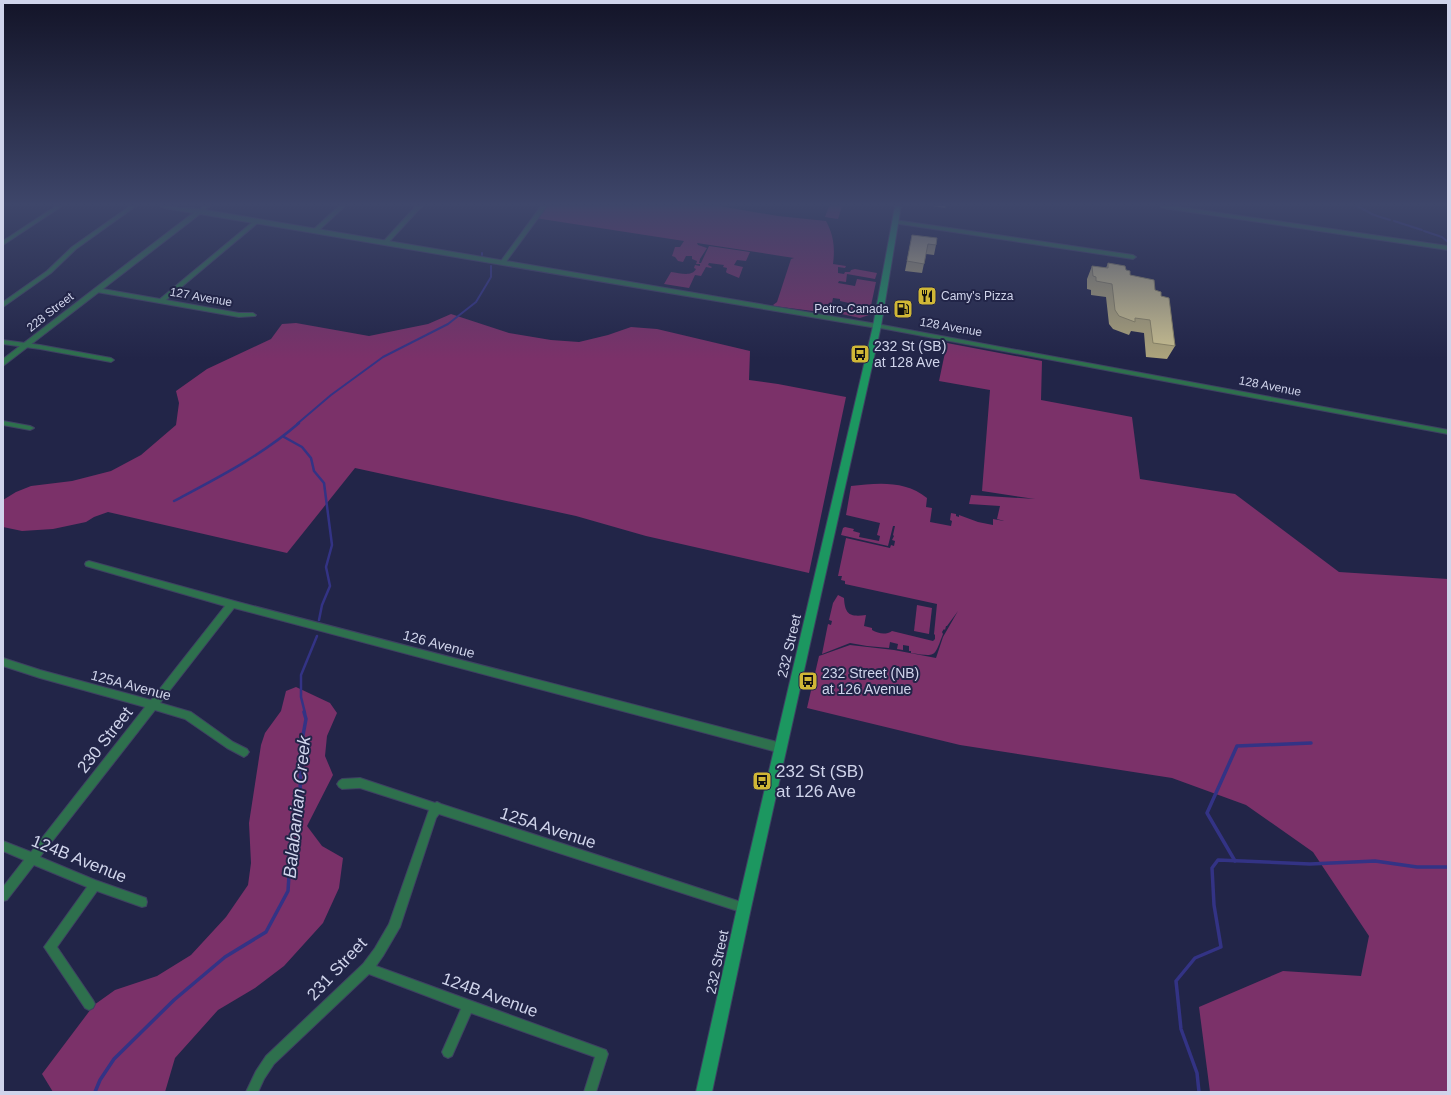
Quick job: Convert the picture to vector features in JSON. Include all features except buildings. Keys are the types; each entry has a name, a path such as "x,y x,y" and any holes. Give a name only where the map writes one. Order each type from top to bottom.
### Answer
{"main road":[{"name":"232 Street","path":"704,1092 744,908 782,748 877,326 889,257"}],"street":[{"path":"3,305 49,272 65,257"},
{"name":"228 Street","path":"3,363 140,257"},
{"path":"161,301 214,257"},
{"name":"128 Avenue","path":"473,257 877,326 1448,432"},
{"path":"503,262 507,257"},
{"name":"127 Avenue","path":"97,290 239,315 253,315"},
{"path":"3,342 110,360"},
{"path":"3,422 30,428"},
{"name":"126 Avenue","path":"89,564 232,604 782,748"},
{"name":"230 Street","path":"3,896 232,604"},
{"name":"125A Avenue","path":"3,662 44,675 153,704 188,715 230,745 244,752"},
{"name":"125A Avenue","path":"342,784 360,783 744,908"},
{"name":"231 Street","path":"252,1092 260,1075 270,1060 366,968 379,952 394,926 432,815 437,807"},
{"name":"124B Avenue","path":"3,846 32,860 142,902"},
{"path":"89,1004 50,947 95,885"},
{"name":"124B Avenue","path":"366,968 602,1054 590,1092"},
{"path":"448,1052 468,1006"}],"shaded area":[{"path":"675,257 685,257 683,262 678,261"},
{"path":"692,257 701,257 699,263 701,263 704,257 748,257 746,261 737,260 734,265 743,267 739,278 727,273 727,268 723,267 724,265 709,263 708,265 712,267 706,267 701,276 695,275 689,288 664,284 671,272 689,274 696,269 694,268 695,265 700,266 700,264 696,264 697,261 692,259"},
{"path":"788,257 834,257 833,264 846,266 845,268 838,267 838,273 844,274 845,272 850,272 851,270 855,269 877,273 875,279 847,274 846,282 839,281 838,283 855,286 857,279 876,282 869,315 860,318 837,313 839,306 848,308 850,305 849,303 840,301 840,299 833,298 830,313 774,306 773,305 777,302 791,259 794,258"},
{"path":"451,314 509,333 551,340 579,342 608,335 631,327 657,329 750,351 749,380 846,397 809,573 646,536 576,516 355,468 287,553 108,512 94,517 86,522 53,529 22,531 3,527 3,500 16,492 31,486 72,481 111,471 141,455 176,425 179,403 176,391 207,369 271,339 282,324 296,323 369,336 428,324"},
{"path":"947,343 1042,361 1041,400 1132,417 1140,479 1235,494 1339,572 1448,579 1448,1092 1210,1092 1199,1007 1283,971 1361,976 1369,936 1313,852 1246,805 1172,778 960,745 807,708 819,656 850,645 894,650 936,658 943,637 958,611 942,632 943,634 936,651 930,655 911,653 911,651 909,651 909,646 903,645 903,650 897,649 898,644 890,642 889,648 850,643 822,654 828,624 831,625 832,621 829,620 833,603 838,595 844,598 849,614 856,616 866,615 864,626 872,628 872,630 880,633 892,631 933,641 935,639 934,634 937,604 845,584 845,581 841,580 842,576 838,576 846,538 890,548 891,545 894,546 895,541 892,540 895,526 893,526 888,546 841,535 843,528 845,527 854,529 853,531 860,533 859,537 879,541 880,536 877,535 880,523 846,515 851,486 890,484 910,488 927,498 926,507 932,508 930,522 951,526 951,513 956,514 956,516 959,517 959,515 978,522 993,525 993,519 1004,521 997,519 1000,506 969,504 971,495 1035,499 982,491 990,390 939,381"},
{"path":"917,605 932,608 929,634 914,631"},
{"path":"296,687 330,703 337,713 327,736 325,756 333,775 307,826 322,846 343,858 339,888 323,923 284,966 255,988 218,1010 175,1058 165,1092 53,1092 42,1074 94,1005 115,990 157,976 191,955 226,917 248,885 251,863 249,823 261,745 265,733 281,711 286,691"}],"waterway":[{"path":"297,424 331,395 383,357 448,324 476,302 491,277 491,266"},
{"path":"174,501 254,456 299,423"},
{"name":"Balabanian Creek","path":"284,437 302,447 311,458 314,471 324,483 332,545 326,567 330,586 322,605 319,620"},
{"name":"Balabanian Creek","path":"305,713 301,697 301,675 317,636"},
{"name":"Balabanian Creek","path":"95,1092 100,1080 114,1059 174,1000 225,957 266,932 288,891 292,829 300,799 301,746 306,719 304,712"},
{"path":"1235,861 1207,813 1237,746 1311,743"},
{"path":"1199,1092 1197,1073 1181,1029 1176,981 1195,958 1221,947 1214,905 1212,868 1218,860 1235,861"},
{"path":"1235,861 1310,864 1375,861 1417,867 1448,867"}],"place":[{"name":"Camy's Pizza","path":"927,296"},
{"name":"Petro-Canada","path":"903,309"},
{"name":"232 St (SB) at 128 Ave","path":"860,354"},
{"name":"232 Street (NB) at 126 Avenue","path":"808,681"},
{"name":"232 St (SB) at 126 Ave","path":"762,781"}]}
